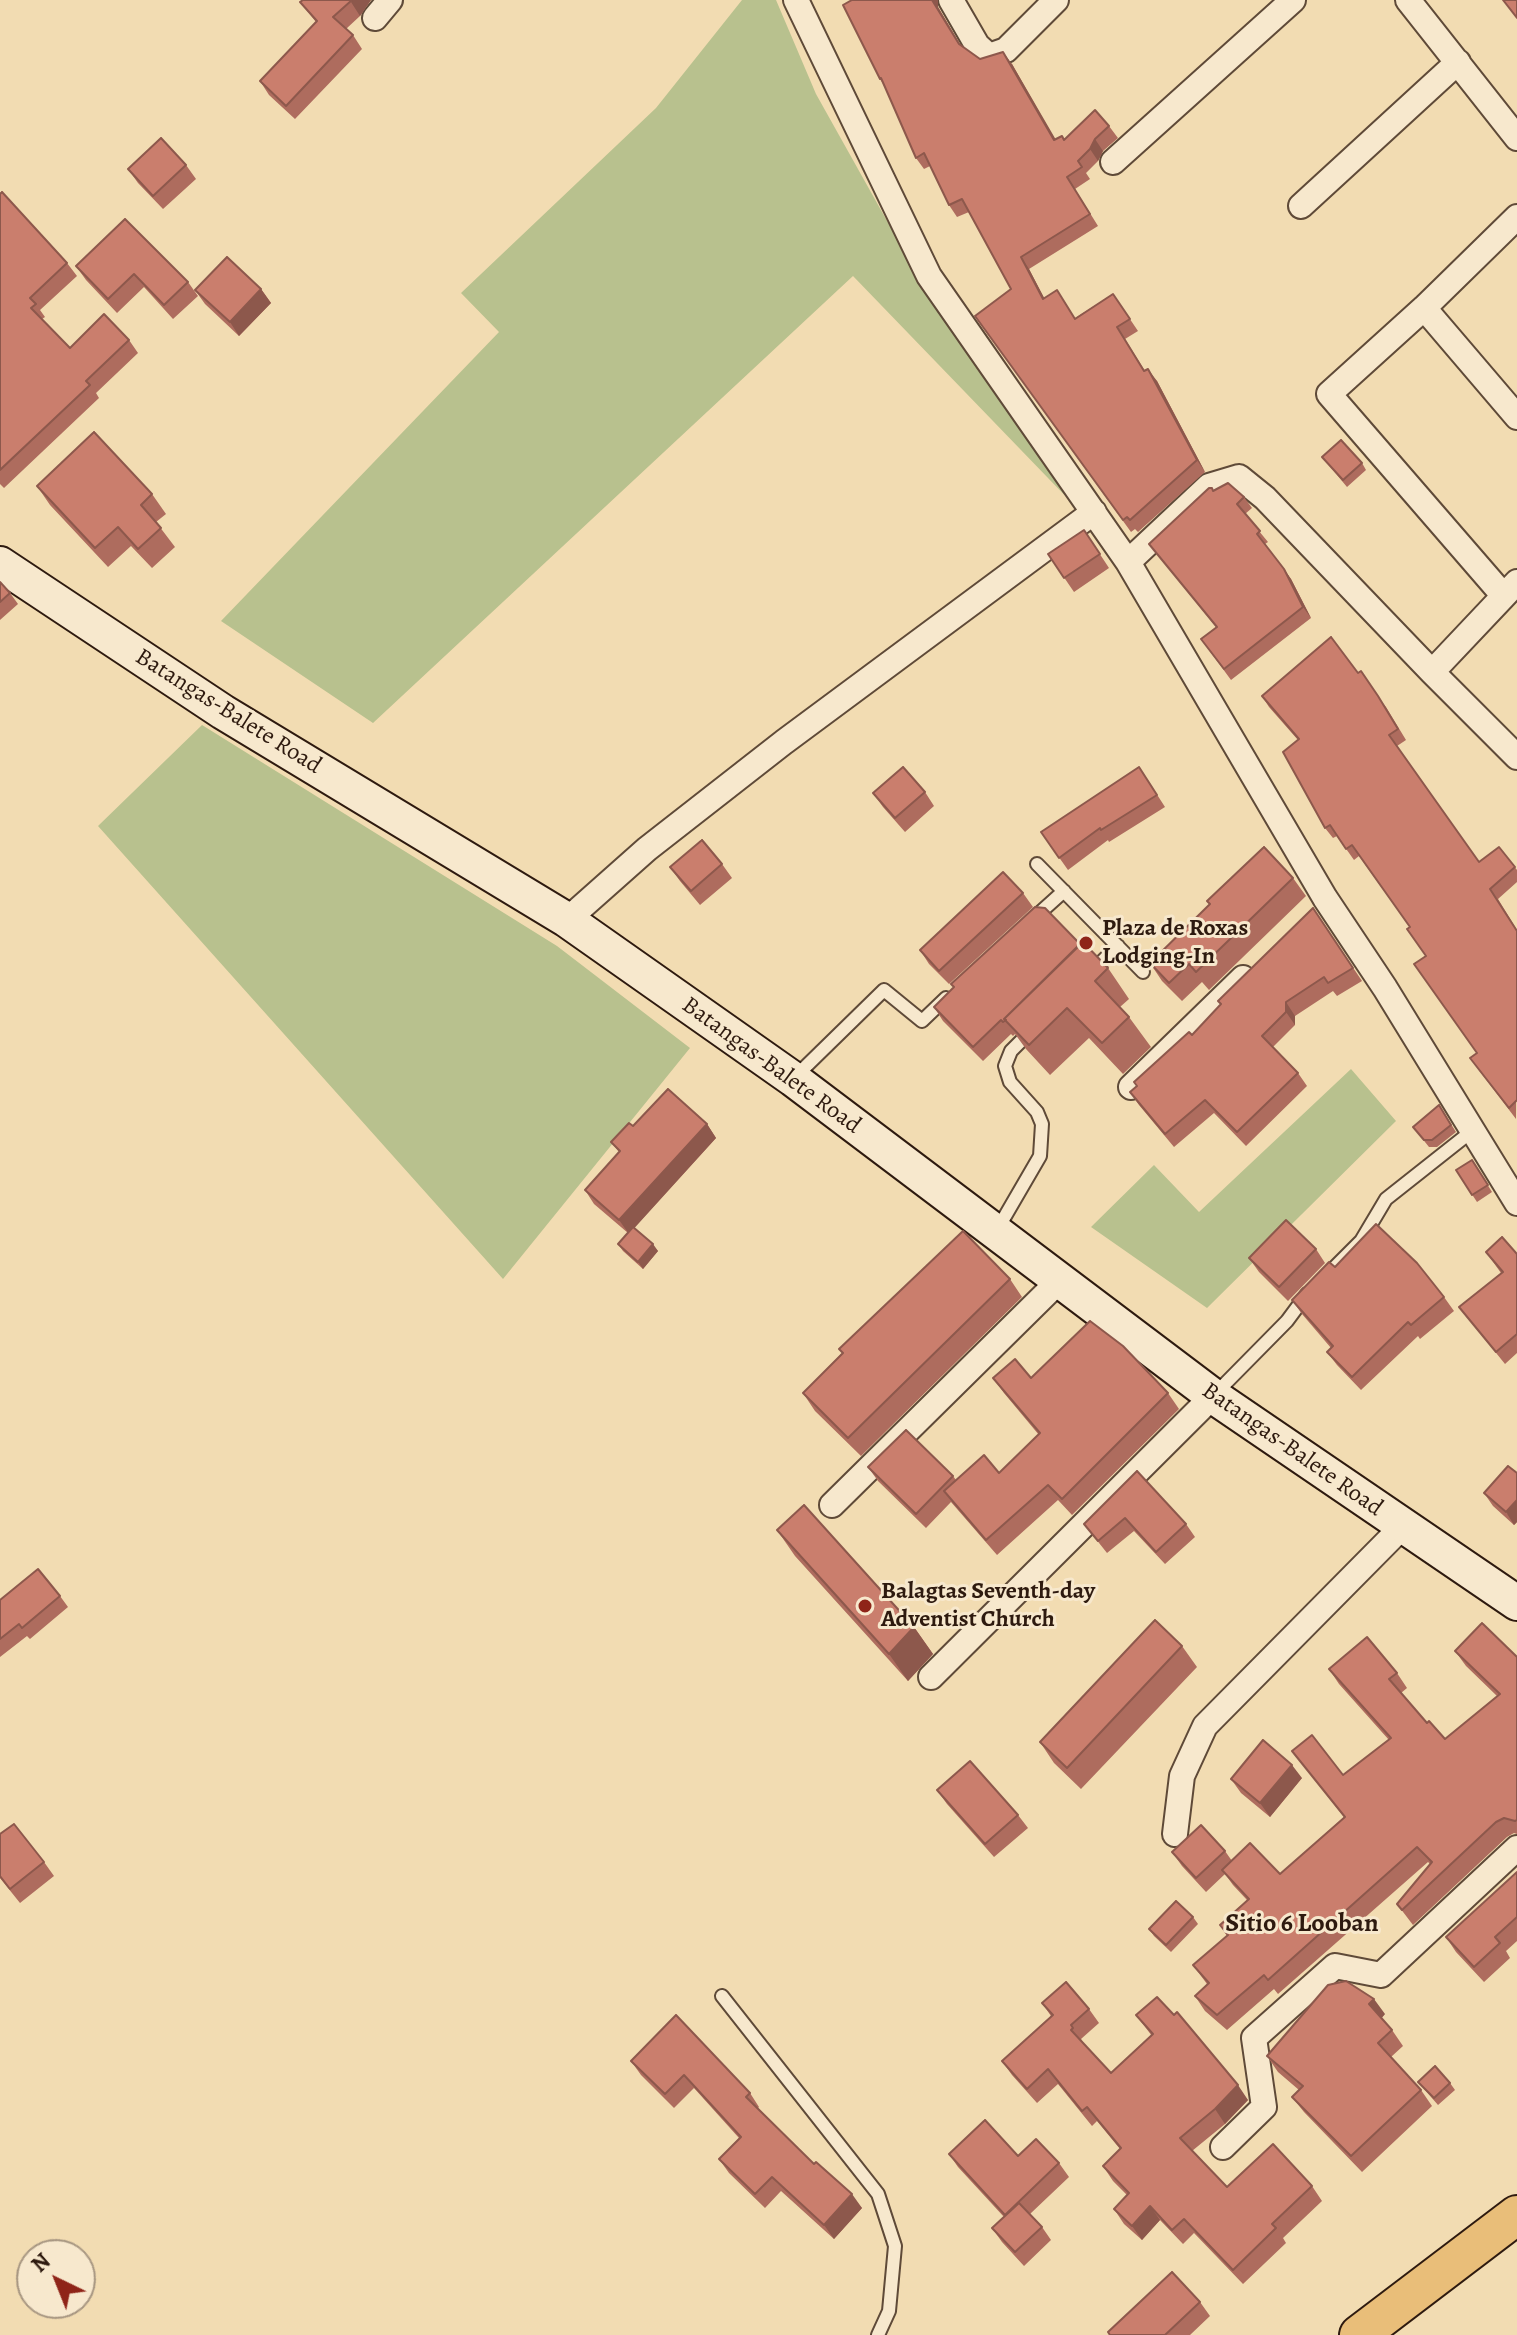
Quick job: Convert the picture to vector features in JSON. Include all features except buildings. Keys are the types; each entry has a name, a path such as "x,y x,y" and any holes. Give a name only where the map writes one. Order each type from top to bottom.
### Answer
{"main road":[{"name":"Batangas-Balete Road","path":"0,564 223,712 567,920 793,1079 1213,1396 1517,1603"},
{"path":"1359,2335 1517,2215"}],"street":[{"path":"951,0 977,45 989,56 1006,50 1056,0"},
{"path":"1113,162 1293,0"},
{"path":"1408,0 1517,138"},
{"path":"801,2 929,276 1128,562 1319,904 1385,988 1517,1203"},
{"path":"1301,206 1458,62"},
{"path":"1432,672 1510,589 1329,394 1424,308 1517,217"},
{"path":"1424,308 1517,417"},
{"path":"1128,562 1209,486 1239,477 1265,498 1517,757"},
{"path":"567,920 647,849 784,742 1094,512"},
{"path":"1131,1087 1256,965"},
{"path":"832,1505 1060,1280"},
{"path":"931,1677 1213,1396"},
{"path":"1175,1834 1182,1776 1205,1726 1403,1526"},
{"path":"1223,2147 1264,2107 1254,2038 1335,1966 1381,1975 1517,1848"}],"lane":[{"path":"1037,864 1143,972"},
{"path":"1020,931 1064,891"},
{"path":"1086,977 1118,946"},
{"path":"793,1079 884,990 922,1021 954,991"},
{"path":"995,1233 1040,1156 1042,1124 1037,1112 1010,1082 1005,1066 1011,1051 1043,1019"},
{"path":"1213,1396 1287,1321 1298,1302 1361,1241 1386,1199 1472,1131"},
{"path":"722,1996 878,2194 895,2246 889,2311 878,2335"}],"green space":[{"path":"742,0 776,0 816,94 924,287 1076,507 853,276 373,723 221,621 499,332 461,293 656,108"},
{"path":"202,725 557,946 690,1048 503,1279 98,826"},
{"path":"1351,1069 1396,1121 1207,1308 1091,1227 1154,1165 1199,1212"}],"place":[{"name":"Plaza de Roxas Lodging-In","path":"1086,943"},
{"name":"Balagtas Seventh-day Adventist Church","path":"865,1606"}],"district":[{"name":"Sitio 6 Looban","path":"1302,1925"}]}
